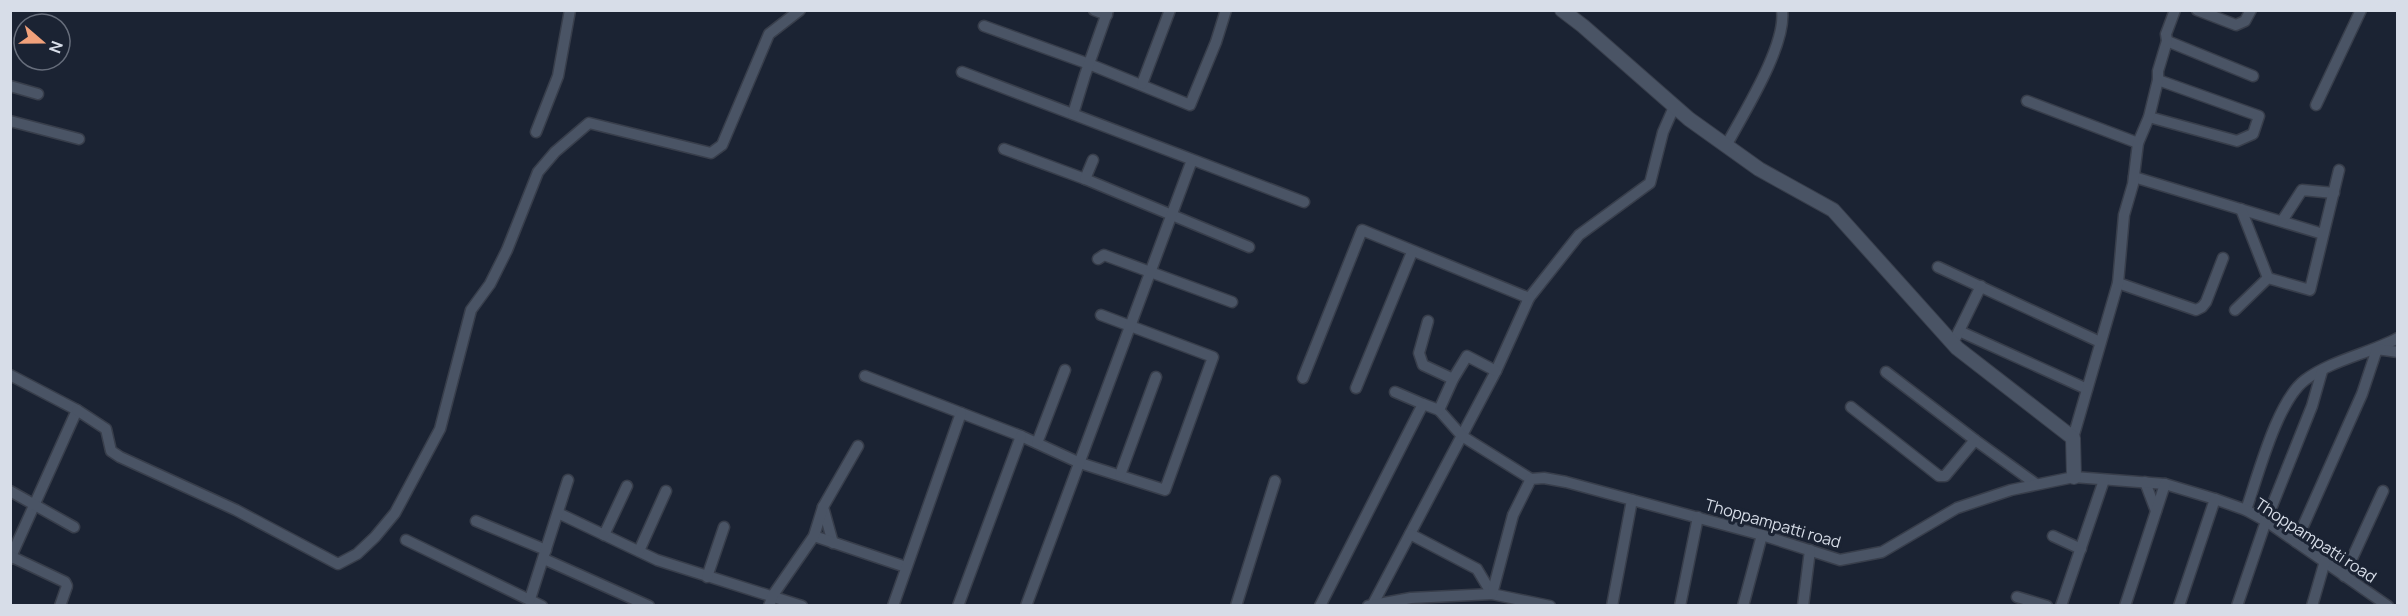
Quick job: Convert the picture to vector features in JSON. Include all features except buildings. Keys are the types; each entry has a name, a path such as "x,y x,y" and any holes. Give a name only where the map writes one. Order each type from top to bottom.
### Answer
{"street":[{"path":"536,132 558,76 570,10"},
{"path":"10,375 77,410 106,429 111,451 120,457 236,510 338,564 357,554 395,513 440,429 471,309 490,284 507,250 538,172 589,123 711,153 722,145 769,34 800,10"},
{"path":"1074,114 1107,13 1094,10"},
{"path":"1142,84 1170,10"},
{"path":"984,26 1142,84 1190,105 1216,42 1226,10"},
{"path":"1562,10 1674,107 1726,146 1759,169 1833,210 1956,337 2073,438"},
{"path":"1726,146 1775,54 1784,22 1782,10"},
{"path":"2074,477 2073,438 2118,283 2124,215 2134,177 2138,143 2149,117 2167,40 2166,34 2175,10"},
{"path":"2197,10 2236,25 2245,21 2251,10"},
{"path":"2316,105 2361,10"},
{"path":"2167,40 2253,76"},
{"path":"962,72 1304,202"},
{"path":"2149,117 2237,141 2253,134 2259,116 2158,80"},
{"path":"10,86 38,94"},
{"path":"2027,101 2138,143"},
{"path":"1370,605 1496,371 1529,298 1580,235 1650,183 1663,132 1674,107"},
{"path":"10,121 79,139"},
{"path":"1004,149 1085,179 1249,247"},
{"path":"1085,179 1093,160"},
{"path":"1026,606 1192,160"},
{"path":"2268,278 2310,290 2339,170"},
{"path":"2134,177 2323,234"},
{"path":"2282,221 2302,190 2334,193"},
{"path":"2241,209 2268,278"},
{"path":"1303,378 1362,230 1529,298"},
{"path":"1356,388 1412,252"},
{"path":"1098,259 1104,255 1232,302"},
{"path":"2118,283 2196,310 2206,302 2223,258"},
{"path":"1938,267 2100,342"},
{"path":"2235,310 2268,278"},
{"path":"1956,337 1981,286"},
{"path":"865,376 1021,436 1080,463 1165,490 1213,357 1101,315"},
{"path":"1428,321 1419,353 1423,365 1454,379"},
{"path":"1956,337 2087,390"},
{"path":"2246,510 2285,403 2304,381 2345,359 2377,349 2397,338"},
{"path":"2377,349 2397,352"},
{"path":"2296,542 2362,394 2377,349"},
{"path":"1438,410 1467,356 1496,371"},
{"path":"1036,443 1065,370"},
{"path":"2237,606 2266,521 2312,405 2322,371"},
{"path":"1886,372 1975,441 2036,484"},
{"path":"1120,475 1156,377"},
{"path":"1395,392 1438,410 1462,436 1531,479 1513,515 1492,594"},
{"path":"1320,606 1424,404"},
{"path":"1851,407 1939,476 1945,476 1975,441"},
{"path":"60,606 67,586 65,582 11,557 77,410"},
{"path":"893,606 961,413"},
{"path":"958,606 1021,436"},
{"path":"771,600 814,536 823,507 858,446"},
{"name":"Thoppampatti road","path":"1531,479 1544,478 1566,482 1762,535 1840,560 1882,552 1958,508 2036,484 2074,477 2165,484 2246,510 2266,521 2388,606"},
{"path":"530,599 568,480"},
{"path":"2061,606 2104,480"},
{"path":"1236,606 1275,481"},
{"path":"2145,482 2156,511"},
{"path":"2125,606 2165,484"},
{"path":"604,535 627,486"},
{"path":"10,491 74,527"},
{"path":"639,551 666,491"},
{"path":"2344,576 2383,491"},
{"path":"2179,606 2215,499"},
{"path":"1612,606 1632,500"},
{"path":"823,507 834,543"},
{"path":"558,513 639,551 771,600 801,606"},
{"path":"1680,606 1698,517"},
{"path":"476,521 649,606"},
{"path":"708,577 724,527"},
{"path":"1410,534 1477,569 1492,594"},
{"path":"1743,606 1762,535"},
{"path":"814,536 906,567"},
{"path":"2053,536 2081,549"},
{"path":"406,540 542,606"},
{"path":"1803,606 1810,550"},
{"path":"2312,606 2325,561"},
{"path":"1370,605 1411,598 1492,594 1549,605"},
{"path":"2017,597 2048,606"}]}
